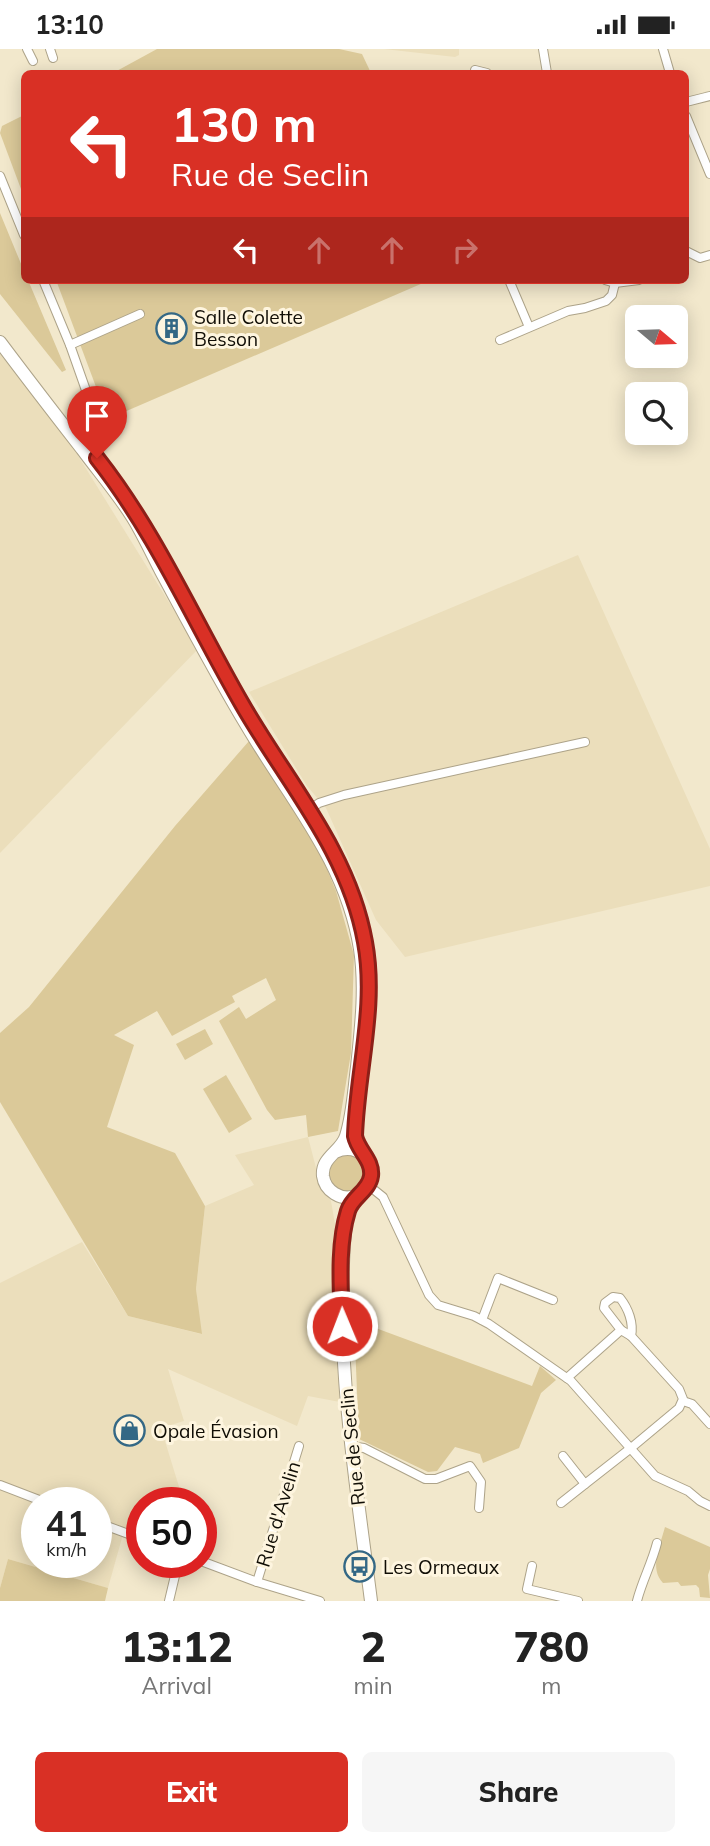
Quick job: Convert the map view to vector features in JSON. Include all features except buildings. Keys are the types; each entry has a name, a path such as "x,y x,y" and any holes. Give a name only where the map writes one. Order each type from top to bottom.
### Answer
{"main road":[{"path":"0,331 133,506 245,710 306,812 346,893 358,937 362,965 361,1029 352,1110 346,1138 341,1148 327,1161 323,1172 325,1182 332,1192 345,1197 358,1194 368,1185 371,1170 356,1142 369,978 363,932 352,890 331,846 306,812 241,716 122,502 0,342"},
{"path":"335,1152 351,1149 362,1153"},
{"name":"Rue de Seclin","path":"332,1192 339,1208 343,1250 342,1326 351,1446 371,1601"},
{"name":"Rue de Seclin","path":"343,1250 348,1212 358,1194"}],"street":[{"path":"27,49 33,61"},
{"path":"543,49 546,70"},
{"path":"663,49 669,70"},
{"path":"689,101 710,96"},
{"path":"689,124 710,174"},
{"path":"0,176 21,228"},
{"path":"689,256 703,258 710,255"},
{"path":"45,284 100,430 96,437 83,439"},
{"path":"511,284 529,327"},
{"path":"500,340 568,311 606,301 612,295 615,284"},
{"path":"70,345 140,314"},
{"path":"306,812 319,803 344,795 585,742"},
{"path":"368,1185 383,1197 434,1301 442,1307 482,1320 567,1378 655,1476 688,1491 710,1506"},
{"path":"482,1320 498,1278 553,1300"},
{"path":"561,1503 681,1406 683,1401 679,1389 631,1336 621,1330 604,1308 605,1303 613,1297 620,1298 627,1308 633,1330 631,1336"},
{"path":"567,1378 621,1330"},
{"path":"683,1401 692,1404 710,1424"},
{"name":"Rue d'Avelin","path":"257,1582 299,1445"},
{"path":"351,1446 364,1448 425,1479 436,1479 470,1466 481,1482 479,1508"},
{"path":"563,1456 586,1484"},
{"path":"0,1485 21,1493"},
{"path":"637,1601 657,1543"},
{"path":"532,1566 527,1589 578,1601"},
{"name":"Rue d'Avelin","path":"217,1567 320,1601"},
{"path":"169,1601 174,1578"}],"shaded area":[{"path":"157,49 339,49 362,54 370,70 118,70"},
{"path":"384,49 459,49 459,55 455,57"},
{"path":"21,116 21,189 0,133 2,126"},
{"path":"0,213 21,264 21,284 30,284 66,370 62,372 0,294"},
{"path":"57,284 421,284 108,419"},
{"path":"0,354 67,438 198,649 0,853"},
{"path":"578,555 710,849 710,886 405,957 376,920 326,808 307,786 249,692"},
{"path":"249,741 319,850 336,891 354,955 351,1053 338,1131 308,1137 306,1115 275,1120 267,1110 219,1021 239,1007 246,1019 276,1000 266,978 232,996 235,1002 172,1036 157,1011 114,1035 134,1045 107,1127 175,1153 205,1206 196,1289 202,1334 128,1316 0,1102 0,1033 29,1007 175,826"},
{"path":"205,1029 213,1044 185,1060 176,1044"},
{"path":"226,1075 252,1119 229,1133 203,1089"},
{"path":"308,1137 321,1187 331,1201 335,1224 340,1402 308,1396 297,1426 168,1369 184,1421 161,1428 179,1487 126,1487 126,1527 112,1574 112,1487 21,1487 21,1563 8,1559 0,1588 0,1283 82,1242 128,1316 201,1334 196,1289 205,1206 254,1185 235,1155"},
{"path":"348,1154 361,1160 367,1173 361,1186 348,1192 335,1186 329,1173 335,1160"},
{"path":"354,1320 532,1386 540,1366 556,1380 541,1393 519,1448 483,1463 480,1454 455,1447 437,1471 428,1472 359,1439"},
{"path":"665,1527 710,1547 710,1598 700,1597 696,1585 663,1583 659,1577 656,1564"},
{"path":"8,1559 21,1563 21,1578 74,1578 108,1588 105,1601 0,1601 0,1588"},
{"path":"74,1578 111,1578 108,1588"}],"place":[{"name":"Salle Colette Besson","path":"171,328"},
{"name":"Opale Évasion","path":"130,1431"},
{"name":"Les Ormeaux","path":"360,1567"}],"route":[{"path":"97,458 139,516 248,715 325,835 352,890 360,917 368,961 369,1009 355,1136 359,1150 369,1162 371,1174 366,1188 352,1201 346,1220 341,1283 342,1326"}]}
